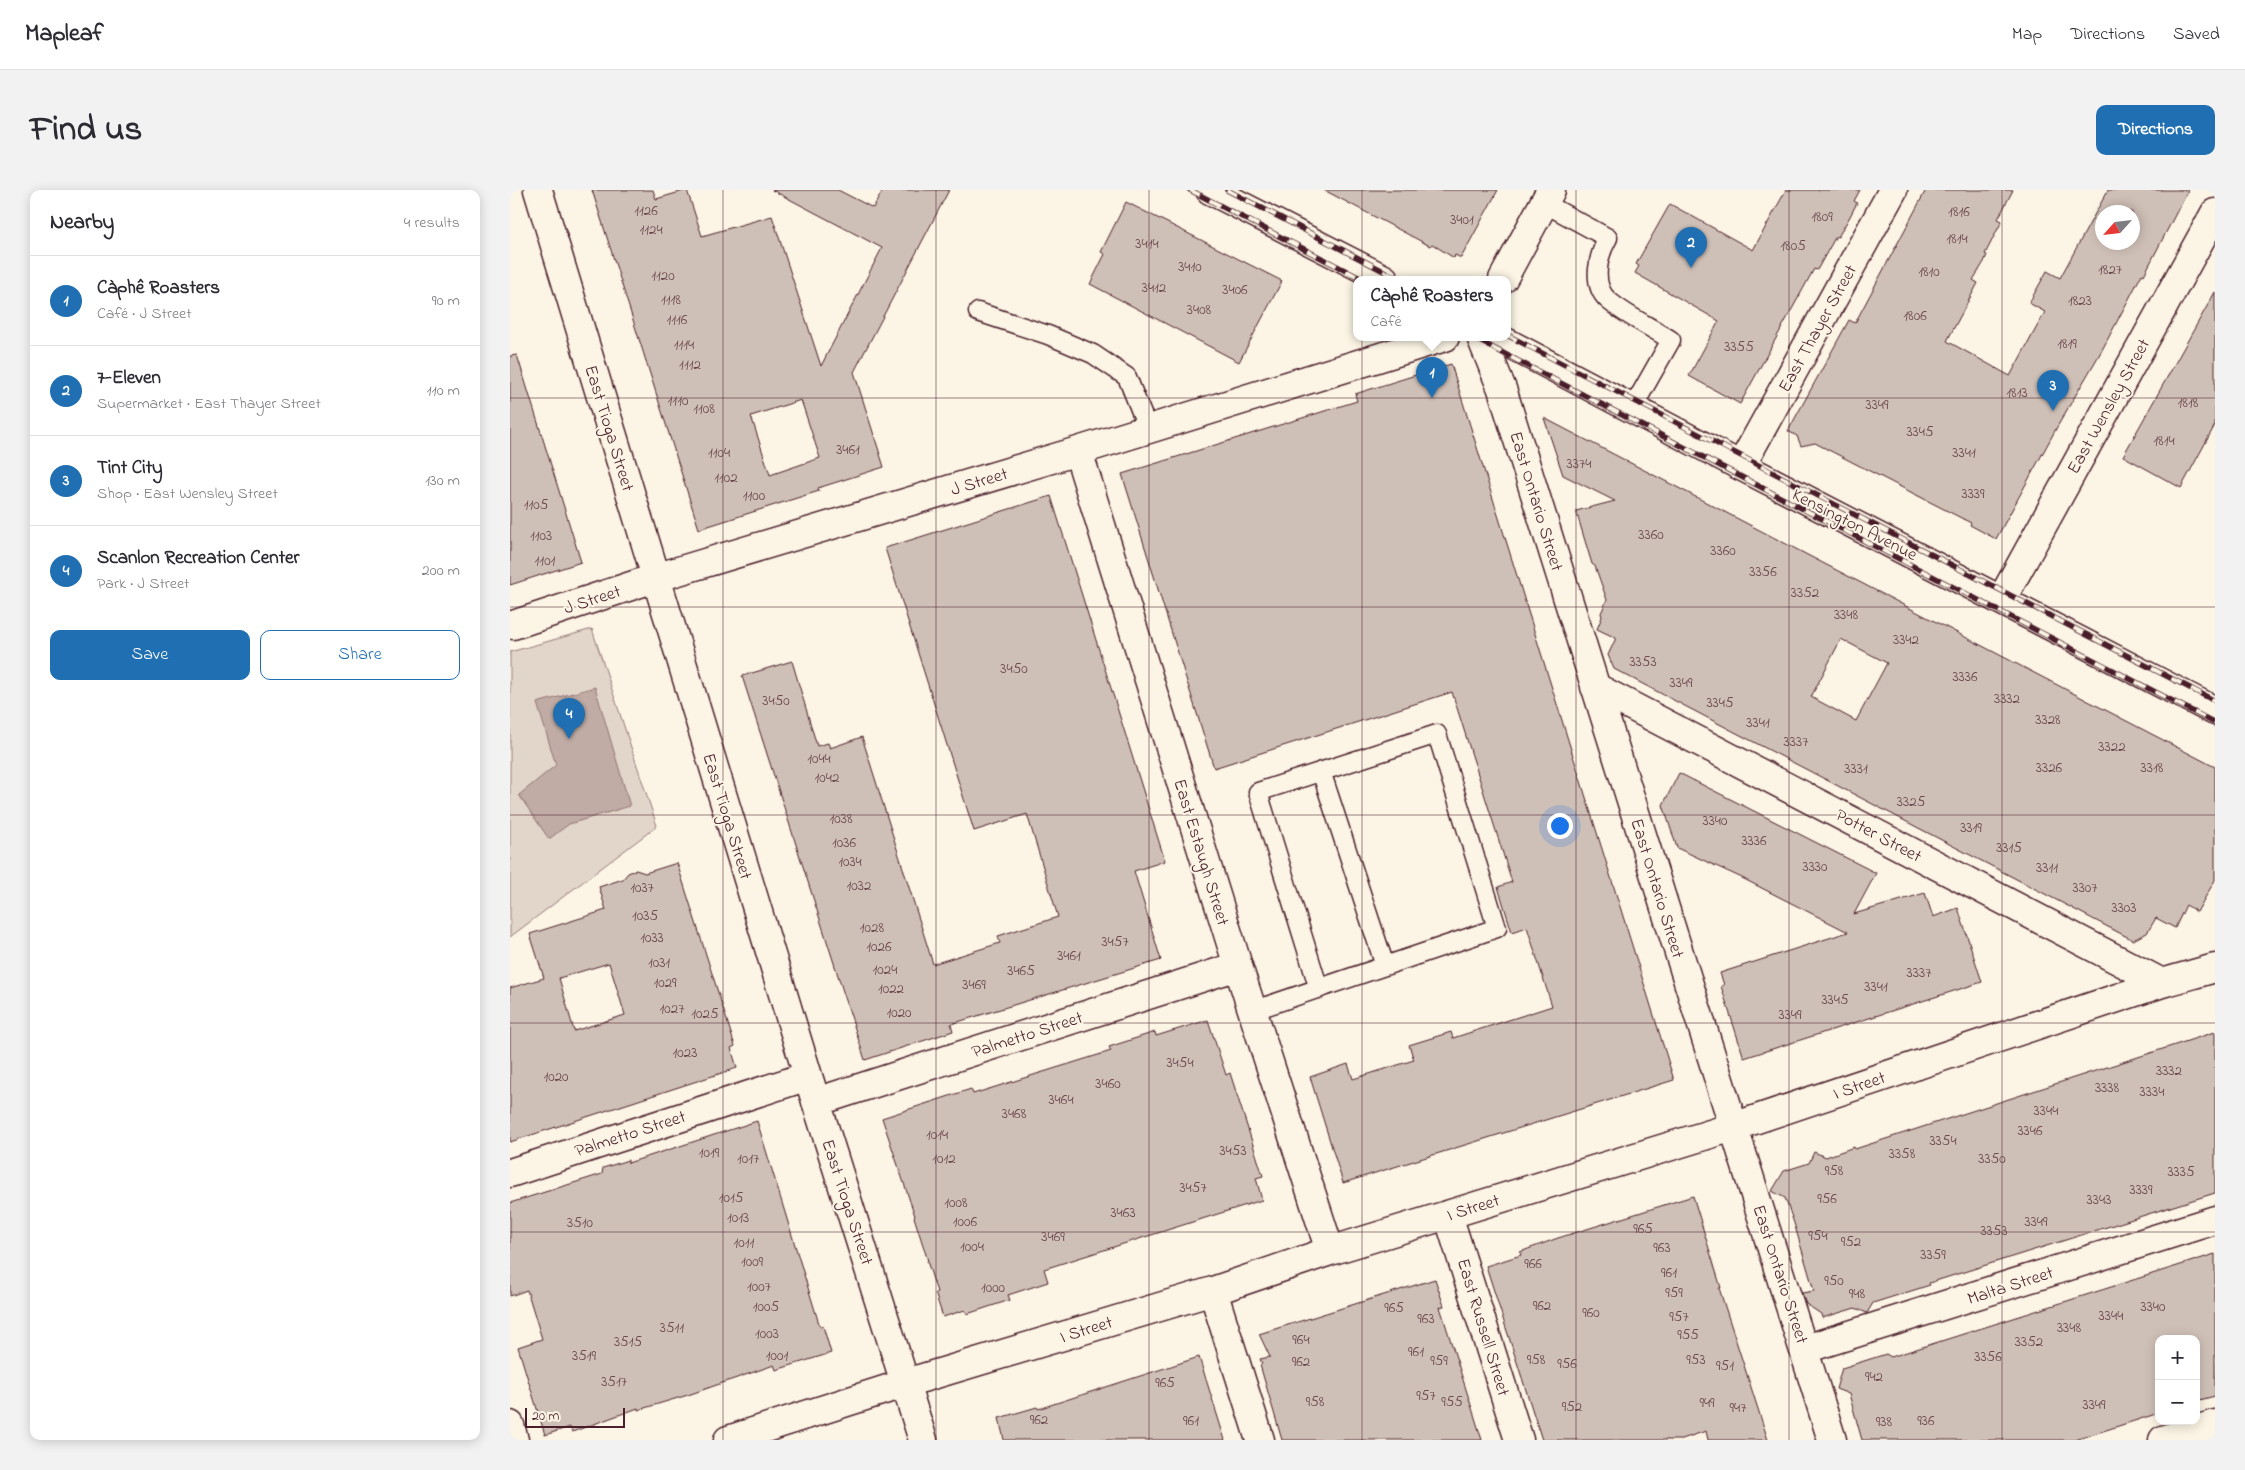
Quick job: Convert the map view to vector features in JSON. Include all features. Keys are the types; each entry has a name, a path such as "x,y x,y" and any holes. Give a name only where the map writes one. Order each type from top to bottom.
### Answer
{"street":[{"name":"East Tioga Street","path":"538,190 816,1102 924,1440"},
{"path":"1210,190 1378,276"},
{"name":"East Thayer Street","path":"1741,466 1894,190"},
{"path":"1505,276 1548,197"},
{"name":"East Wensley Street","path":"2002,600 2215,213"},
{"name":"J Street","path":"513,625 655,578 1078,451 1432,341"},
{"name":"East Ontario Street","path":"1483,341 1502,389 1733,1127 1805,1349 1832,1440"},
{"name":"Kensington Avenue","path":"1504,341 2215,711"},
{"name":"East Estaugh Street","path":"1078,451 1252,1011 1330,1251"},
{"name":"Potter Street","path":"1595,687 2162,983"},
{"name":"Palmetto Street","path":"816,1102 1238,966"},
{"name":"I Street","path":"728,1440 906,1383 1213,1291 1330,1251 1733,1127 2162,983 2215,968"},
{"name":"Palmetto Street","path":"510,1172 808,1076"},
{"name":"East Russell Street","path":"1448,1215 1519,1440"},
{"name":"Malta Street","path":"1805,1349 2215,1220"},
{"path":"1213,1291 1260,1440"},
{"path":"2163,1440 2215,1424"},
{"path":"510,1426 514,1440"}],"lane":[{"path":"1548,197 1608,238 1601,251 1598,268 1600,288 1607,299 1671,340 1632,409"},
{"path":"978,312 1048,335 1093,354 1127,377 1148,429"},
{"path":"1252,1011 1497,928 1437,734 1258,792 1319,988"},
{"path":"1321,771 1385,966"}],"shaded area":[{"path":"592,629 657,826 510,937 510,652"},
{"path":"595,687 630,806 569,824 549,839 519,795 556,765 537,703"}],"building":[{"path":"592,190 653,190 656,199 687,190 702,236 772,216 821,366 882,248 772,190 838,190 873,208 883,190 949,190 854,372 884,467 818,488 819,491 699,529","holes":["801,400 820,458 770,475 751,416"]},
{"path":"1324,190 1498,190 1461,258 1455,255 1454,258 1432,244 1430,246"},
{"path":"1786,190 1860,190 1854,201 1857,203 1848,220 1838,237 1836,236 1817,270 1814,269 1740,404 1689,376 1719,321 1635,273 1639,266 1636,264 1670,204 1753,250"},
{"path":"1926,190 2013,190 1998,219 2002,221 1985,254 1987,255 1984,262 1973,280 1978,283 1947,341 2010,376 2045,312 2029,303 2047,271 2060,278 2095,214 2095,250 2140,250 2140,205 2100,205 2108,190 2188,190 2144,275 2142,274 2102,350 2057,427 1996,539 1970,525 1971,523 1815,443 1801,446 1797,436 1788,431 1849,320 1855,323"},
{"path":"1126,202 1282,281 1239,362 1090,284 1105,254 1101,252"},
{"path":"2215,292 2215,425 2181,488 2123,456"},
{"path":"517,355 581,562 510,585 510,356"},
{"path":"1451,364 1674,1080 1343,1183 1310,1077 1348,1064 1353,1079 1414,1060 1409,1045 1451,1032 1453,1038 1552,1006 1527,927 1512,932 1498,887 1512,882 1452,692 1214,768 1122,474 1357,401 1355,394"},
{"path":"1544,418 2215,767 2215,880 2197,912 2186,905 2175,928 2156,918 2147,933 2133,940 1614,669 1608,655 1616,638 1597,629 1607,600 1595,566 1592,564 1576,511 1615,501 1563,475","holes":["1841,639 1887,663 1856,721 1811,697"]},
{"path":"1051,496 1165,861 1134,871 1161,960 951,1024 953,1031 865,1060 742,676 792,661 817,746 828,743 830,748 862,737 933,964 1000,943 998,936 1058,917 1027,814 974,831 885,548"},
{"path":"1679,773 1876,873 1854,914 1925,893 1933,917 1958,908 1982,982 1744,1058 1721,986 1724,985 1720,973 1848,932 1742,878 1677,848 1663,805"},
{"path":"677,863 735,1046 731,1048 737,1068 510,1142 510,988 544,978 530,934 606,910 599,887 623,879 628,873 636,870 645,873","holes":["609,963 625,1015 574,1031 559,978"]},
{"path":"1208,1020 1226,1075 1230,1073 1263,1176 1256,1178 1262,1200 1044,1269 1048,1282 1008,1295 1010,1300 967,1314 965,1310 943,1317 915,1216 882,1118 971,1089 973,1094 1111,1051 1109,1047 1155,1032 1156,1036"},
{"path":"2215,1032 2215,1193 1929,1283 1930,1285 1873,1303 1867,1313 1855,1308 1822,1318 1821,1314 1806,1304 1802,1293 1814,1291 1794,1223 1785,1198 1772,1191 1784,1171 1809,1163 1814,1152 1826,1157 1854,1147 1855,1149"},
{"path":"757,1121 820,1327 823,1326 831,1353 776,1370 774,1365 688,1395 638,1410 638,1408 572,1432 570,1427 545,1435 518,1347 542,1339 527,1290 510,1296 510,1203 602,1174 603,1168 628,1160 628,1163"},
{"path":"1693,1196 1721,1288 1719,1288 1768,1440 1708,1440 1706,1431 1679,1440 1542,1440 1486,1266 1521,1255 1520,1252 1558,1238"},
{"path":"2215,1254 2215,1396 2200,1400 2200,1335 2155,1335 2155,1414 2075,1440 1862,1440 1849,1394 1836,1389 1842,1368 1886,1354 1891,1357"},
{"path":"1435,1279 1444,1306 1440,1307 1482,1440 1282,1440 1260,1365 1262,1364 1260,1359 1270,1357 1259,1334"},
{"path":"1199,1357 1225,1440 1004,1440 999,1418 1037,1407 1038,1409"}],"railway":[{"path":"1190,190 1356,276"},
{"path":"1227,190 1393,276"},
{"path":"1511,337 2215,701"},
{"path":"1480,341 2215,723"}],"place":[{"name":"7-Eleven","path":"1691,268"},
{"name":"Càphê Roasters","path":"1432,398"},
{"name":"Tint City","path":"2053,411"},
{"name":"Scanlon Recreation Center","path":"569,739"}]}
